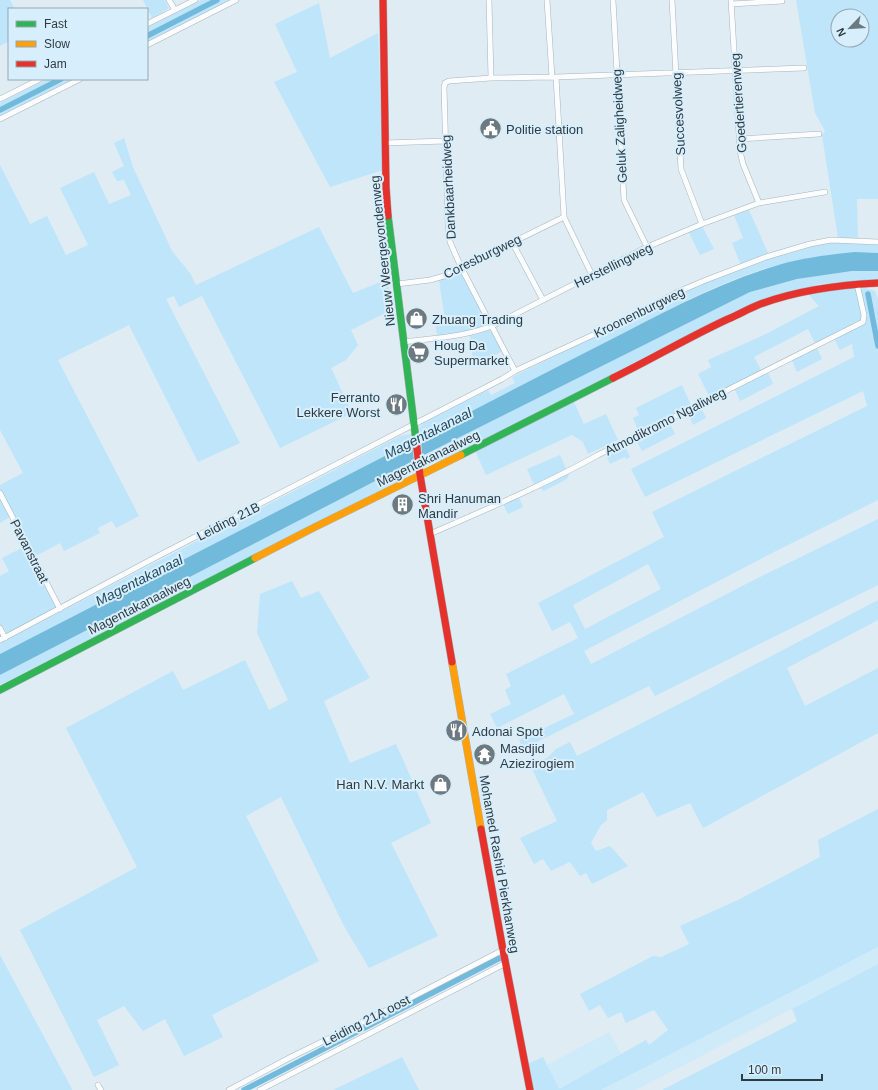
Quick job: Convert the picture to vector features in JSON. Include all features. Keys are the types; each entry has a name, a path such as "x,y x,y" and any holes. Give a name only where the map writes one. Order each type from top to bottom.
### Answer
{"street":[{"path":"169,0 175,10"},
{"path":"148,24 195,0"},
{"path":"148,44 236,0"},
{"name":"Nieuw Weergevondenweg","path":"383,0 386,187 388,219 420,475"},
{"path":"489,0 491,78 804,68"},
{"path":"547,0 564,217 592,275"},
{"name":"Geluk Zaligheidweg","path":"613,0 624,200 647,247"},
{"name":"Succesvolweg","path":"672,0 681,170 702,224"},
{"path":"732,2 782,1"},
{"name":"Goedertierenweg","path":"732,2 740,151 759,203"},
{"name":"Dankbaarheidweg","path":"491,78 449,81 445,83 445,141 448,224 452,248 515,371"},
{"path":"0,99 38,80"},
{"path":"0,119 78,80"},
{"path":"739,139 819,134"},
{"path":"385,143 445,141"},
{"name":"Herstellingweg","path":"404,342 471,334 492,326 647,247 702,224 759,203 825,192"},
{"name":"Coresburgweg","path":"397,284 430,280 444,276 564,217"},
{"name":"Kroonenburgweg","path":"414,425 502,380 515,371 580,342 680,291 706,280 766,257 810,244 831,240 878,242"},
{"path":"512,242 543,300"},
{"name":"Magentakanaalweg","path":"0,690 314,528 653,358 694,335 758,305 819,288 857,284 878,285"},
{"name":"Atmodikromo Ngaliweg","path":"430,534 534,488 863,322 864,315 857,284"},
{"name":"Leiding 21B","path":"3,639 162,554 414,425"},
{"name":"Mohamed Rashid Pierkhanweg","path":"420,475 503,950 530,1090"},
{"name":"Pavanstraat","path":"0,493 60,609"},
{"path":"0,628 3,639"},
{"name":"Leiding 21A oost","path":"229,1090 503,950"},
{"path":"260,1090 506,963"}],"shaded area":[{"path":"0,0 10,0 14,8 8,8 8,42 0,46"},
{"path":"143,0 165,0 169,8 152,18"},
{"path":"201,0 233,0 148,42 148,27"},
{"path":"796,0 878,0 878,199 857,199 858,239 838,238 822,135 825,131 815,113"},
{"path":"319,3 330,58 378,33 383,170 330,187 274,82 297,72 275,24"},
{"path":"46,80 73,80 0,117 0,103"},
{"path":"124,138 133,167 172,251 190,273 196,285 319,227 353,293 388,279 391,310 351,330 358,345 346,360 331,368 352,413 280,448 202,296 179,307 174,296 166,299 240,443 198,462 129,325 58,360 139,516 116,528 112,521 98,528 100,533 64,551 60,543 34,557 0,489 0,485 23,473 0,430 0,165 30,224 47,216 66,255 88,245 60,188 94,172 109,204 131,195 124,180 117,181 112,172 124,166 114,143"},
{"path":"749,210 769,255 741,265 732,243 743,238 734,215"},
{"path":"702,226 714,249 700,255 688,231"},
{"path":"834,242 878,244 878,253 839,254 800,260 774,266 731,281 667,310 421,438 419,428 423,423 488,390 491,395 515,383 512,377 695,287 771,258"},
{"path":"855,252 878,253 878,271 852,271 797,279 750,292 422,456 421,438 686,301 750,274 792,261"},
{"path":"852,271 878,271 878,281 819,284 752,304 439,462 426,463 422,456 750,292 797,279"},
{"path":"458,273 462,274 487,321 487,325 475,331 437,336 435,321 445,320 439,280"},
{"path":"854,287 857,289 862,319 815,343 808,329 754,357 761,370 709,396 698,374 711,367 708,360 766,334 819,306 808,294 826,290"},
{"path":"865,288 875,291 878,299 878,500 774,552 584,651 591,664 748,583 878,519 878,585 655,696 649,686 523,749 519,740 574,714 564,694 497,728 490,714 511,704 505,690 511,686 506,674 578,638 570,622 552,631 538,603 664,537 652,512 867,406 863,391 645,497 631,469 854,357 852,344 840,350 833,337 864,322 860,289","holes":["648,564 661,589 585,629 573,605"]},
{"path":"489,330 493,333 503,351 483,361 473,361 470,336"},
{"path":"816,346 822,359 797,372 791,358"},
{"path":"767,370 773,384 740,401 734,388"},
{"path":"682,385 691,405 638,430 633,418 639,415 636,408"},
{"path":"574,402 584,424 606,414 618,440 588,454 583,442 572,435 486,475 475,451"},
{"path":"700,405 706,418 693,425 687,411"},
{"path":"668,420 675,434 642,451 634,436"},
{"path":"411,434 412,442 0,654 0,643 400,436"},
{"path":"623,441 630,457 626,459 625,457 610,464 604,451"},
{"path":"412,442 414,461 0,675 0,654"},
{"path":"560,455 569,475 567,479 544,491 534,485 527,469"},
{"path":"414,461 415,469 402,479 0,685 0,675"},
{"path":"518,495 523,507 508,514 502,502"},
{"path":"0,497 10,517 0,523"},
{"path":"26,546 57,607 56,609 8,633 5,632 0,625 0,576 9,571 2,558"},
{"path":"292,581 301,598 319,591 370,678 324,701 350,763 396,744 431,823 391,843 438,936 369,968 344,926 281,797 246,816 319,961 212,1015 223,1037 184,1056 165,1019 143,1031 124,1006 97,1020 119,1065 94,1077 20,930 137,867 66,728 173,671 183,690 245,660 269,710 288,700 257,633 260,594"},
{"path":"878,600 878,620 787,668 805,706 878,668 878,733 703,828 690,803 657,817 643,792 607,810 607,820 601,825 591,843 596,851 610,846 628,866 592,884 586,873 580,876 570,862 551,871 543,859 534,864 520,838 557,821 530,765 547,758 556,749 570,742 577,756"},
{"path":"878,809 878,947 601,1090 533,1090 528,1064 543,1057 559,1089 646,1040 649,1045 668,1030 654,1010 626,1023 621,1012 608,1018 600,1005 589,1011 580,994 653,956 661,957 689,944 680,926 738,900 820,857 818,840"},
{"path":"878,947 878,964 636,1090 601,1090"},
{"path":"0,955 71,1087 72,1090 0,1090"},
{"path":"878,964 878,1090 662,1090 797,1021 792,1009"},
{"path":"609,1032 621,1054 558,1089 547,1065"},
{"path":"402,1057 419,1090 333,1090"}],"waterway":[{"path":"148,35 217,0"},
{"path":"0,110 59,80"},
{"path":"868,294 878,346"},
{"path":"244,1090 500,958"}],"traffic: fast":[{"path":"388,216 416,440"},
{"path":"461,455 613,378"},
{"path":"0,690 255,558"}],"traffic: slow":[{"path":"255,558 461,455"},
{"path":"452,662 481,829"}],"traffic: jam":[{"path":"383,0 386,187 388,216"},
{"path":"613,378 699,333 758,305 817,289 878,283"},
{"path":"416,440 420,475 452,662"},
{"path":"481,829 530,1090"}],"place":[{"name":"Politie station","path":"490,129"},
{"name":"Zhuang Trading","path":"416,319"},
{"name":"Houg Da Supermarket","path":"418,352"},
{"name":"Ferranto Lekkere Worst","path":"396,404"},
{"name":"Shri Hanuman Mandir","path":"402,505"},
{"name":"Adonai Spot","path":"456,731"},
{"name":"Masdjid Aziezirogiem","path":"485,755"},
{"name":"Han N.V. Markt","path":"440,784"}],"water label":[{"name":"Magentakanaal","path":"428,433"},
{"name":"Magentakanaal","path":"139,580"}]}
